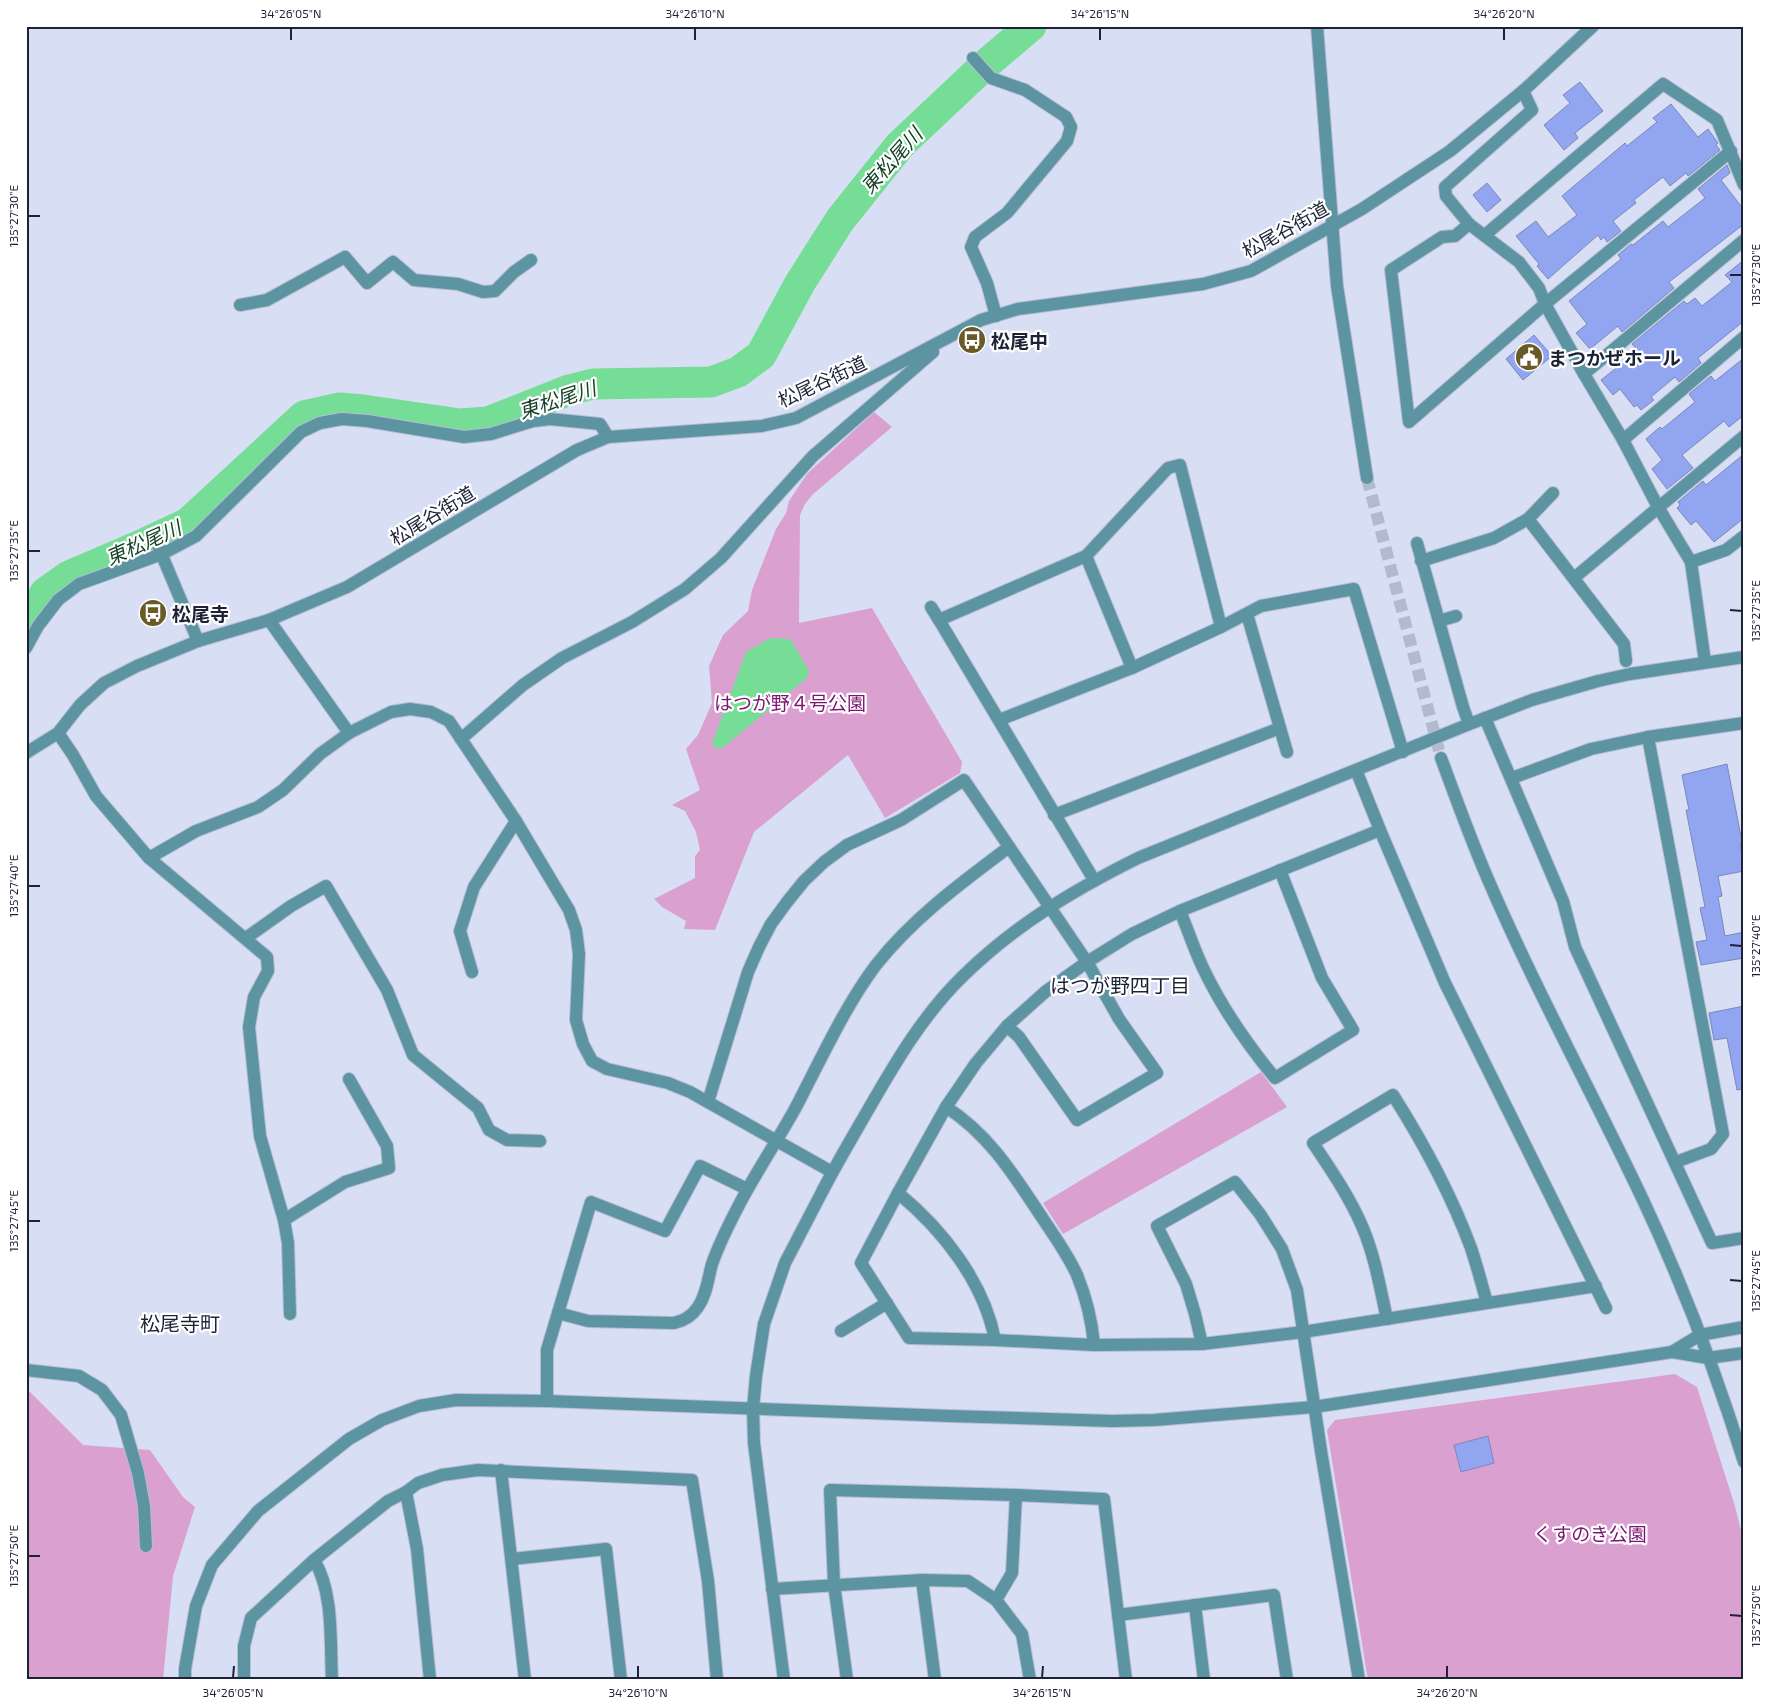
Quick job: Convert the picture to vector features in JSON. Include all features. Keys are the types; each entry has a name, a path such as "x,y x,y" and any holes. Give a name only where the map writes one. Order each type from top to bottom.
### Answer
{"street":[{"path":"1317,26 1337,286 1367,478"},
{"name":"松尾谷街道","path":"26,753 58,733 80,705 104,683 137,666 198,641 268,620 347,587 577,450 608,438 762,426 796,418 981,320 1018,309 1203,284 1251,272 1362,209 1450,151 1523,91 1593,26"},
{"path":"973,58 991,78 1025,90 1066,117 1070,127 1067,140 1007,213 975,237 971,247 987,283 996,316"},
{"path":"1485,236 1663,84 1717,120 1744,185"},
{"path":"1523,91 1532,110 1445,187 1446,196 1469,224 1519,262 1539,288 1584,374 1691,562 1704,662"},
{"path":"1469,224 1455,236 1442,237 1390,270 1408,422 1546,304 1731,151"},
{"path":"1584,374 1744,240"},
{"path":"240,305 267,300 345,258 367,283 393,262 414,280 458,284 483,292 496,291 514,272 531,260"},
{"path":"1623,440 1744,337"},
{"path":"461,739 523,685 562,658 632,622 685,589 721,558 813,456 948,339"},
{"path":"26,648 38,626 58,600 79,584 196,536 301,432 320,422 342,419 367,421 464,437 491,434 533,421 567,419 600,424 608,438"},
{"path":"1574,578 1744,436"},
{"path":"939,620 1086,556 1168,468 1180,465 1220,628"},
{"path":"1422,561 1494,538 1528,518 1553,493"},
{"path":"1528,518 1624,644 1626,661"},
{"path":"153,534 198,641"},
{"path":"1691,562 1726,550 1744,536"},
{"path":"1416,543 1469,724"},
{"path":"1086,556 1132,668"},
{"path":"999,720 1132,668 1220,628 1261,606 1354,589 1403,752"},
{"path":"931,608 1094,880"},
{"path":"1247,614 1287,752"},
{"path":"1439,621 1456,616"},
{"path":"268,620 349,733"},
{"path":"784,1680 754,1443 753,1409 764,1324 785,1263 832,1172 893,1066 924,1021 961,978 1004,939 1049,907 1094,880 1138,858 1532,700 1630,674 1744,656"},
{"path":"149,858 196,831 258,807 283,790 320,754 349,733 391,712 410,709 431,712 449,722 461,739 516,820 569,910 574,924 579,954 576,1020 583,1044 592,1061 607,1069 668,1083 708,1102 832,1172"},
{"path":"1485,718 1563,900 1576,947 1712,1243 1744,1238"},
{"path":"1512,778 1591,749 1648,738 1743,724"},
{"path":"1054,815 1280,728"},
{"path":"58,733 96,796 149,858 267,957 268,971 254,997 249,1027 260,1136 284,1220 288,1242 290,1314"},
{"path":"1648,738 1723,1134 1711,1149 1676,1162"},
{"path":"1441,758 1486,876 1643,1200 1680,1283 1723,1395 1744,1462"},
{"path":"1356,770 1446,983 1606,1308"},
{"path":"708,1102 748,972 771,924 804,880 847,845 901,820 964,780 1087,962 1119,1019 1157,1073 1077,1120 1019,1037 1007,1026"},
{"path":"472,972 460,931 474,887 516,820"},
{"path":"1380,830 1180,910 1132,934 1087,962 1045,992 1007,1026 976,1063 946,1108 861,1262 909,1338 1094,1345 1202,1344 1303,1332 1596,1286"},
{"path":"558,1313 588,1321 674,1323 684,1321 691,1315 704,1297 716,1256 747,1189 777,1141 859,989 877,964 940,899 1009,847"},
{"path":"1180,910 1203,968 1219,998 1245,1041 1275,1078 1353,1030 1322,978 1280,870"},
{"path":"246,938 290,906 326,886 387,990 413,1055 478,1108 490,1130 507,1140 540,1141"},
{"path":"284,1220 345,1182 389,1168 387,1146 349,1079"},
{"path":"1386,1319 1377,1271 1362,1226 1340,1183 1313,1143 1394,1095 1424,1145 1452,1202 1471,1249 1487,1303"},
{"path":"946,1108 978,1132 1000,1156 1064,1252 1076,1274 1085,1297 1094,1345"},
{"path":"547,1401 547,1350 591,1202 665,1231 700,1166 747,1189"},
{"path":"1202,1344 1186,1284 1156,1226 1235,1182 1260,1214 1282,1248 1297,1290 1314,1407 1359,1680"},
{"path":"898,1193 932,1224 960,1260 981,1298 992,1324 995,1340"},
{"path":"841,1331 887,1303"},
{"path":"1672,1352 1700,1335 1744,1327"},
{"path":"185,1680 185,1669 196,1606 212,1565 258,1511 349,1439 382,1420 419,1406 456,1400 547,1401 1112,1421 1154,1420 1314,1407 1672,1352 1708,1358 1744,1353"},
{"path":"26,1370 79,1376 102,1390 121,1415 138,1473 144,1506 146,1546"},
{"path":"244,1680 244,1646 251,1618 314,1560 388,1501 406,1492 418,1483 442,1475 478,1470 501,1470 692,1480 708,1581 718,1680"},
{"path":"501,1470 525,1680"},
{"path":"847,1680 834,1584 830,1490 1104,1499 1126,1680"},
{"path":"406,1492 417,1549 430,1680"},
{"path":"996,1600 1012,1573 1016,1495"},
{"path":"512,1560 606,1549 621,1680"},
{"path":"314,1560 321,1571 328,1607 332,1680"},
{"path":"772,1589 922,1580 968,1581 996,1600 1022,1634 1030,1680"},
{"path":"922,1580 935,1680"},
{"path":"1118,1615 1274,1595 1287,1680"},
{"path":"1195,1604 1204,1680"}],"green space":[{"name":"はつが野４号公園","path":"874,412 892,427 812,495 800,515 799,623 872,608 962,762 960,773 885,818 848,755 754,832 715,930 684,929 686,921 662,907 654,899 695,878 695,856 700,850 696,832 685,811 672,805 700,790 686,749 698,735 712,703 709,666 723,635 748,611 752,590 776,529 786,513 789,501 807,474"},
{"path":"1261,1072 1287,1107 1063,1234 1043,1203"},
{"name":"くすのき公園","path":"1675,1374 1697,1387 1734,1503 1744,1542 1744,1680 1368,1680 1327,1430 1335,1420"},
{"path":"26,1388 83,1445 150,1450 183,1497 195,1507 173,1576 163,1680 26,1680"}],"shaded area":[{"path":"770,638 790,639 808,669 808,677 721,749 716,748 712,744 746,652"}],"building":[{"path":"1580,82 1603,111 1575,133 1578,138 1564,150 1544,125 1570,103 1563,95"},
{"path":"1671,104 1698,137 1708,129 1718,143 1716,145 1720,150 1688,176 1686,173 1670,186 1663,177 1634,200 1636,203 1613,221 1621,231 1607,242 1604,237 1601,240 1598,235 1548,279 1537,266 1539,264 1516,236 1536,221 1548,237 1577,215 1562,196 1625,143 1627,146 1657,122 1653,118"},
{"path":"1727,165 1730,173 1721,180 1744,210 1744,224 1669,282 1674,288 1622,332 1618,326 1590,349 1576,333 1587,324 1569,301 1621,259 1618,255 1631,244 1633,245 1663,221 1668,227 1705,198 1698,189"},
{"path":"1487,183 1501,200 1487,212 1473,195"},
{"path":"1744,260 1744,321 1698,358 1701,363 1679,382 1675,377 1651,397 1654,400 1641,410 1637,405 1634,407 1620,389 1613,395 1601,380 1638,351 1632,344 1684,301 1687,304 1695,298 1702,306 1732,282 1725,275"},
{"name":"まつかぜホール","path":"1534,335 1552,356 1523,380 1506,359"},
{"path":"1744,358 1744,415 1729,427 1724,421 1682,455 1693,468 1667,489 1652,469 1662,460 1646,439 1660,427 1662,429 1695,402 1689,394 1711,376 1715,381"},
{"path":"1744,454 1744,518 1714,542 1696,521 1691,525 1677,508 1680,505 1678,502 1703,481 1706,485"},
{"path":"1727,764 1742,842 1740,842 1744,871 1718,876 1722,896 1718,897 1725,936 1744,932 1744,958 1701,965 1696,942 1707,940 1700,908 1705,907 1686,810 1689,810 1682,775"},
{"path":"1744,1006 1744,1089 1737,1090 1727,1038 1714,1040 1709,1013"},
{"path":"1488,1436 1494,1463 1461,1472 1454,1445"}],"waterway":[{"name":"東松尾川","path":"26,625 45,593 69,576 188,523 304,416 340,408 460,424 488,422 569,390 593,384 711,382 738,372 761,355 800,283 840,220 900,145 985,65 1031,26"}],"tunnel":[{"path":"1367,478 1441,758"}],"place":[{"name":"松尾中","path":"972,340"},
{"name":"まつかぜホール","path":"1529,357"},
{"name":"松尾寺","path":"153,613"}],"district":[{"name":"はつが野四丁目","path":"1120,985"},
{"name":"松尾寺町","path":"180,1323"}]}
